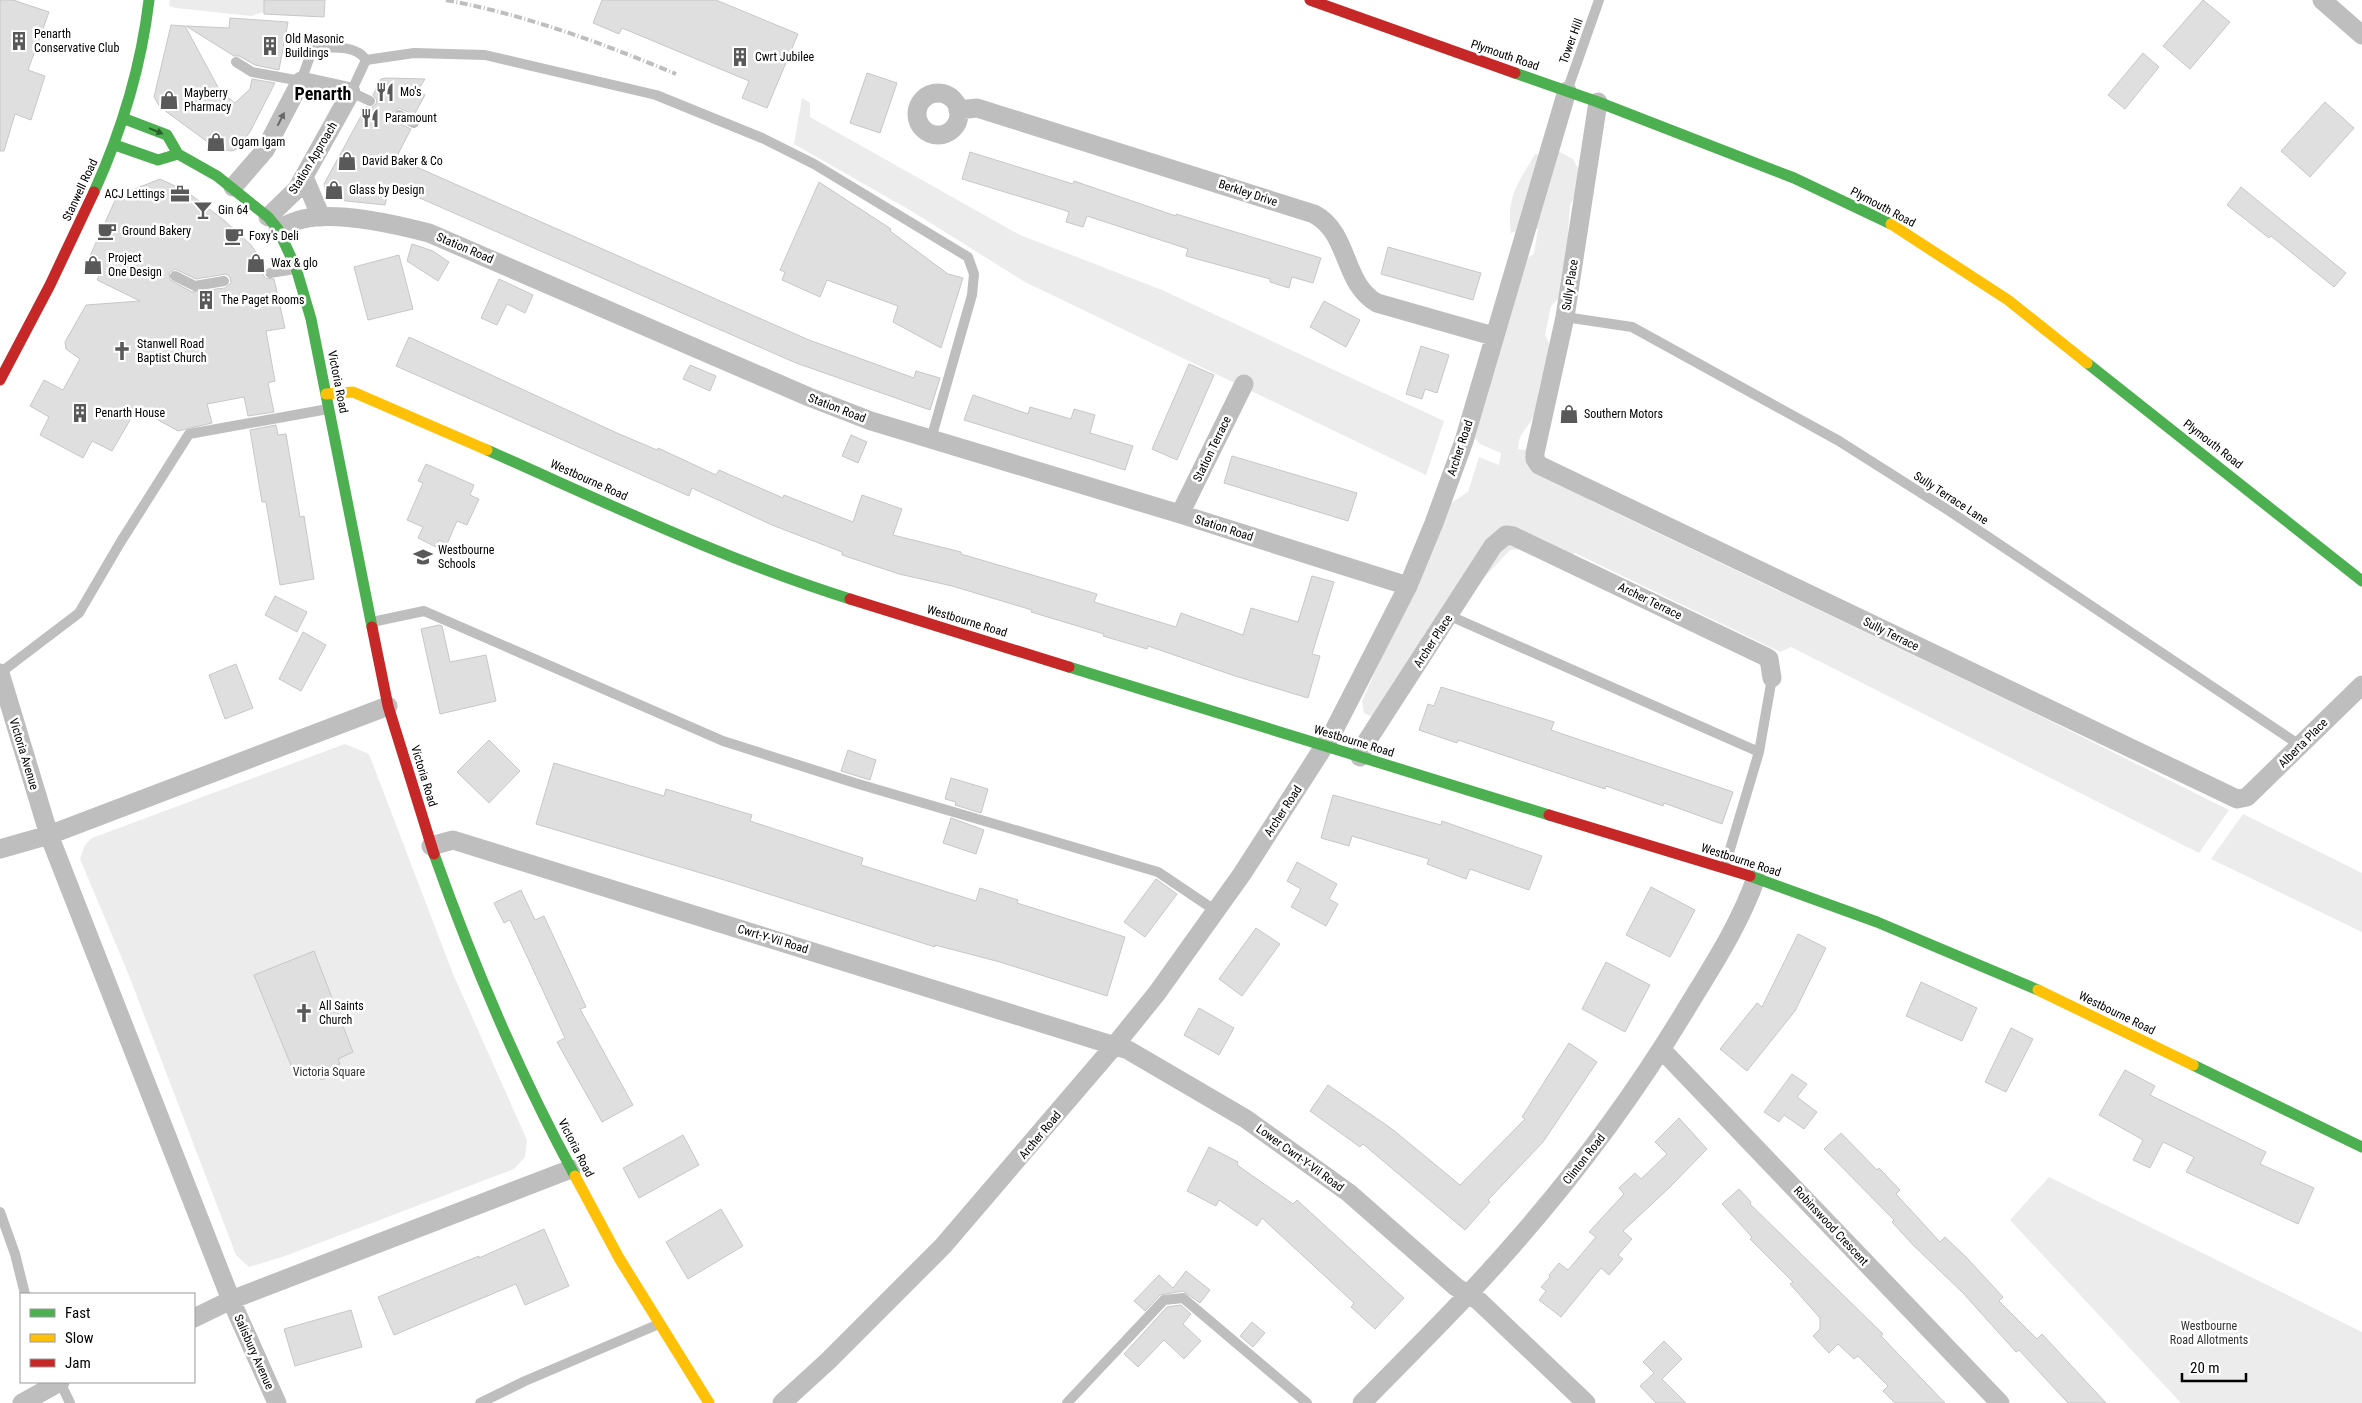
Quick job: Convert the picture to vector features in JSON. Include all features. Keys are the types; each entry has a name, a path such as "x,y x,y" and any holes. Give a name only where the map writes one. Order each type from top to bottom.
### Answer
{"street":[{"name":"Stanwell Road","path":"0,380 41,306 115,145 133,96 143,51 150,0"},
{"name":"Plymouth Road","path":"1310,0 1598,102 1794,178 1880,218 1949,260 2008,300 2362,581"},
{"path":"2322,0 2362,35"},
{"path":"233,187 265,150 301,81 352,92"},
{"name":"Archer Road","path":"782,1403 943,1246 1115,1045 1157,993 1216,911 1264,842 1324,746 1408,586 1464,441 1493,336 1567,91"},
{"name":"Station Approach","path":"273,223 304,177 352,92"},
{"name":"Sully Place","path":"1539,465 1535,459 1535,453 1565,317 1598,102"},
{"name":"Berkley Drive","path":"958,110 977,108 1314,214 1332,228 1353,278 1367,297 1377,303 1493,336"},
{"name":"Victoria Road","path":"125,119 167,136 178,154 206,169 233,187 273,223 296,268 311,319 330,409 388,706 431,846 457,919 526,1079 571,1169 619,1258 709,1403"},
{"path":"115,145 158,160 178,154"},
{"path":"304,177 321,217"},
{"name":"Station Road","path":"273,223 321,217 368,220 429,233 809,397 871,421 1180,514 1408,586"},
{"name":"Station Terrace","path":"1180,514 1244,384"},
{"name":"Westbourne Road","path":"326,394 353,392 367,397 680,535 789,580 1324,746 1724,867 1877,922 2006,976 2362,1147"},
{"name":"Sully Terrace","path":"1539,465 2231,797 2244,799"},
{"name":"Archer Place","path":"1360,757 1365,744 1494,546 1506,535 1513,536"},
{"name":"Archer Terrace","path":"1513,536 1764,656 1769,660 1772,678"},
{"name":"Victoria Avenue","path":"0,673 50,836"},
{"name":"Alberta Place","path":"2244,799 2362,685"},
{"path":"0,849 50,836 388,706"},
{"path":"50,836 231,1300"},
{"name":"Cwrt-Y-Vil Road","path":"431,846 453,840 1115,1045"},
{"name":"Clinton Road","path":"1362,1403 1518,1240 1598,1142 1662,1050 1725,945 1739,919 1756,878"},
{"name":"Lower Cwrt-Y-Vil Road","path":"1115,1045 1200,1091 1284,1145 1350,1193 1456,1287 1468,1294"},
{"name":"Robinswood Crescent","path":"1662,1050 2000,1403"},
{"path":"195,1318 231,1300 571,1169"},
{"path":"1468,1294 1512,1332 1586,1403"},
{"name":"Salisbury Avenue","path":"231,1300 277,1403"},
{"path":"22,1403 58,1383"}],"lane":[{"name":"Tower Hill","path":"1567,91 1599,0"},
{"path":"236,62 252,72 301,81 313,48 353,49 361,52 366,60"},
{"path":"366,60 414,53 485,54 656,95 762,138 814,164 968,257 974,274 972,295 931,439"},
{"path":"366,60 352,92 370,101"},
{"path":"399,115 414,123"},
{"path":"270,273 296,268"},
{"path":"175,276 194,286 224,281"},
{"name":"Sully Terrace Lane","path":"1565,317 1632,327 1839,441 1951,512 2301,746"},
{"path":"0,673 79,613 120,543 189,434 330,409"},
{"path":"372,622 424,611 723,741 1158,872 1216,911"},
{"path":"1450,616 1759,752"},
{"path":"1724,867 1759,752 1772,678"},
{"path":"0,1212 15,1254 25,1293"},
{"path":"1067,1403 1164,1300 1183,1298 1307,1403"},
{"path":"480,1403 525,1381 659,1324"},
{"path":"60,1383 70,1403"}],"green space":[{"path":"170,0 274,0 270,10 251,16 176,8 169,6"},
{"path":"802,98 810,103 810,117 1020,235 1162,290 1444,421 1426,475 1025,282 913,212 794,144"},
{"path":"1556,150 1573,159 1580,172 1578,191 1570,205 1568,234 1572,241 1572,259 1562,271 1562,295 1551,306 1545,335 1552,352 1551,362 1540,385 1534,415 1521,435 1518,449 1527,450 1591,501 2030,711 2229,810 2199,853 1791,647 1780,652 1575,553 1556,561 1527,549 1510,550 1479,583 1381,721 1364,713 1362,701 1450,504 1468,492 1479,457 1499,465 1501,453 1480,444 1475,438 1522,261 1534,254 1538,229 1522,229 1511,233 1510,209 1519,182 1535,154 1544,156"},
{"name":"Victoria Square","path":"345,744 369,754 453,974 527,1140 525,1157 514,1169 285,1256 249,1267 236,1255 128,973 80,859 85,845 92,838"},
{"path":"2243,814 2362,873 2362,932 2211,859"},
{"name":"Westbourne Road Allotments","path":"2049,1177 2362,1332 2362,1403 2181,1403 2010,1220"}],"building":[{"name":"Penarth Conservative Club","path":"0,0 13,0 49,12 28,70 45,76 31,120 15,114 4,151 0,151"},
{"path":"264,0 325,0 324,17 264,14"},
{"name":"Cwrt Jubilee","path":"602,0 716,0 798,34 767,108 742,98 749,81 622,28 619,34 593,23"},
{"path":"2203,0 2230,22 2190,69 2163,46"},
{"path":"230,18 288,22 279,70 255,65 239,56 234,56 186,26 229,28"},
{"path":"171,25 185,26 220,91 235,103 250,89 252,79 275,83 251,130 239,148 232,151 217,149 160,107 154,97"},
{"path":"2143,53 2159,67 2125,109 2108,95"},
{"path":"867,73 897,83 880,133 850,123"},
{"path":"381,79 425,79 417,92 425,95 414,115 399,108 393,112 395,121 411,129 396,158 809,340 914,378 916,371 940,378 930,410 796,363 390,185 385,205 328,199 324,184 366,107 371,108 376,104 377,100 373,95"},
{"path":"2325,102 2354,128 2310,177 2281,151"},
{"path":"970,152 1073,184 1074,181 1176,216 1176,214 1321,258 1313,283 1292,277 1289,288 1270,282 1270,279 1186,256 1188,249 1087,216 1083,227 1066,222 1069,212 962,179"},
{"path":"160,179 186,191 225,221 251,245 266,267 263,274 265,278 274,279 285,328 266,331 275,381 268,383 274,412 248,416 244,397 207,404 212,423 178,431 137,408 112,451 92,441 83,458 40,435 49,417 30,406 44,380 63,390 80,359 66,349 65,342 86,305 140,301 97,280 100,274 85,267 117,196","holes":["175,269 196,279 226,274 230,277 231,283 225,288 192,292 170,280 169,273"]},
{"path":"819,182 891,229 890,231 948,274 963,278 941,348 893,322 898,306 827,280 820,297 782,280 785,272 780,270"},
{"path":"2241,187 2346,273 2334,287 2271,236 2269,238 2227,205"},
{"path":"412,244 433,251 449,262 438,281 407,261"},
{"path":"1388,247 1481,273 1473,300 1381,274"},
{"path":"399,255 413,309 368,320 354,267"},
{"path":"499,279 533,295 525,313 507,304 497,325 481,318"},
{"path":"1324,301 1360,320 1346,347 1310,327"},
{"path":"409,337 617,433 657,450 658,448 716,475 719,470 783,498 784,495 853,522 862,495 902,509 893,535 961,552 961,554 1097,594 1094,602 1176,627 1181,613 1243,635 1251,608 1298,622 1312,576 1334,582 1312,654 1320,656 1308,698 1235,676 1148,646 1147,649 1103,636 1104,634 1031,612 1032,610 952,586 899,574 842,555 842,552 772,525 692,488 689,496 396,366"},
{"path":"1421,346 1449,355 1437,393 1425,389 1422,399 1406,394"},
{"path":"1189,364 1214,375 1177,460 1152,449"},
{"path":"690,365 716,376 710,391 683,379"},
{"path":"973,395 1028,414 1030,407 1071,419 1074,409 1095,415 1090,433 1133,446 1125,470 964,420"},
{"path":"276,425 278,435 286,434 300,517 304,516 314,579 280,585 266,502 262,502 250,430"},
{"path":"851,435 867,442 858,463 842,456"},
{"path":"1232,456 1357,493 1348,521 1224,483"},
{"path":"426,464 474,485 470,495 479,499 467,525 457,521 447,544 439,540 436,547 418,538 423,527 407,520 423,483 418,481"},
{"path":"275,596 307,612 297,632 265,615"},
{"path":"442,626 450,662 486,655 496,701 440,714 421,629"},
{"path":"303,632 326,645 301,691 279,679"},
{"path":"236,664 253,708 225,719 209,675"},
{"path":"1441,687 1554,722 1551,730 1733,792 1722,824 1664,803 1663,806 1606,786 1605,789 1458,740 1457,743 1419,730 1428,704 1434,706"},
{"path":"489,740 520,771 489,803 457,772"},
{"path":"848,750 876,760 870,780 841,771"},
{"path":"554,763 664,796 666,789 752,815 750,821 863,858 861,865 976,901 980,888 1018,900 1017,903 1125,937 1107,996 1000,962 935,945 935,947 731,882 536,824"},
{"path":"951,778 988,789 981,813 955,805 956,802 945,799"},
{"path":"1333,795 1441,825 1442,821 1542,856 1529,890 1470,869 1466,879 1427,864 1429,859 1352,836 1349,846 1321,838"},
{"path":"951,818 984,830 976,854 943,843"},
{"path":"1297,862 1337,884 1329,899 1338,904 1326,926 1291,907 1301,889 1287,881"},
{"path":"1156,879 1177,894 1145,937 1124,922"},
{"path":"1651,887 1695,910 1670,957 1626,935"},
{"path":"521,890 535,920 544,916 586,1007 580,1009 633,1105 602,1122 557,1042 565,1038 510,920 504,923 494,903"},
{"path":"1256,928 1280,944 1242,996 1219,979"},
{"path":"1798,934 1826,948 1795,1011 1747,1071 1720,1049 1757,1003 1762,1007"},
{"name":"All Saints Church","path":"314,951 353,1052 338,1059 340,1064 334,1066 337,1074 321,1080 318,1071 312,1074 311,1069 295,1075 254,975"},
{"path":"1606,962 1650,985 1625,1032 1582,1009"},
{"path":"1921,982 1977,1008 1962,1041 1906,1016"},
{"path":"1199,1008 1234,1028 1219,1055 1184,1035"},
{"path":"2011,1028 2033,1039 2006,1092 1985,1082"},
{"path":"1569,1043 1597,1062 1543,1142 1488,1200 1490,1202 1465,1230 1363,1144 1360,1147 1310,1111 1328,1085 1392,1129 1460,1185 1525,1119 1522,1117"},
{"path":"2125,1070 2155,1086 2150,1095 2266,1152 2260,1164 2314,1188 2298,1224 2186,1172 2194,1157 2163,1142 2150,1168 2133,1160 2143,1140 2099,1115"},
{"path":"1792,1074 1807,1084 1797,1097 1817,1112 1804,1129 1784,1115 1779,1122 1764,1112"},
{"path":"1679,1118 1707,1149 1623,1231 1632,1239 1618,1255 1623,1259 1609,1275 1601,1268 1561,1317 1539,1300 1546,1291 1541,1287 1559,1263 1568,1270 1596,1237 1589,1232 1624,1194 1619,1188 1635,1173 1641,1179 1667,1154 1655,1142"},
{"path":"1841,1133 1877,1170 1879,1168 1900,1190 1896,1194 1940,1242 1945,1237 1966,1257 2003,1297 1999,1301 2037,1339 2042,1334 2106,1403 2068,1403 2019,1350 2016,1352 1963,1293 1913,1245 1892,1222 1894,1220 1824,1149"},
{"path":"683,1135 699,1165 639,1198 623,1168"},
{"path":"1209,1147 1238,1162 1237,1165 1293,1204 1297,1200 1404,1298 1375,1329 1351,1307 1354,1303 1262,1218 1257,1226 1219,1200 1216,1206 1187,1191"},
{"path":"1739,1189 1751,1202 1750,1204 1883,1334 1881,1336 1945,1403 1895,1403 1883,1391 1888,1386 1858,1356 1854,1359 1838,1344 1829,1353 1813,1336 1820,1329 1820,1318 1790,1284 1793,1282 1750,1239 1752,1237 1722,1204"},
{"path":"721,1209 743,1246 688,1279 666,1242"},
{"path":"544,1229 569,1286 525,1305 516,1284 394,1335 378,1297 479,1256 479,1258"},
{"path":"1186,1271 1210,1290 1200,1303 1183,1291 1160,1295 1145,1311 1134,1301 1159,1275 1173,1288"},
{"path":"1181,1305 1191,1314 1183,1324 1201,1341 1184,1359 1164,1340 1138,1367 1124,1354 1167,1307"},
{"path":"351,1310 362,1347 295,1366 284,1329"},
{"path":"1252,1322 1265,1333 1253,1347 1240,1336"},
{"path":"1664,1341 1682,1359 1662,1379 1686,1403 1656,1403 1640,1386 1654,1373 1643,1362"}],"railway":[{"path":"446,0 476,6 563,31 620,51 676,74"}],"traffic: fast":[{"path":"94,192 122,122 129,98 141,50 149,0"},
{"path":"1515,73 1598,102 1794,178 1891,224"},
{"path":"125,119 167,135 178,154 217,176 268,217 278,229 296,268 311,319 372,627"},
{"path":"115,145 158,160 178,154"},
{"path":"2087,363 2362,581"},
{"path":"487,450 712,549 803,584 850,599"},
{"path":"1069,667 1549,815"},
{"path":"434,854 498,1018 554,1137 575,1176"},
{"path":"1750,876 1877,922 2038,990"},
{"path":"2193,1065 2362,1147"}],"traffic: slow":[{"path":"1891,224 2008,300 2087,363"},
{"path":"326,394 353,392 487,450"},
{"path":"2038,990 2193,1065"},
{"path":"575,1176 619,1258 709,1403"}],"traffic: jam":[{"path":"1310,0 1515,73"},
{"path":"0,380 50,285 94,192"},
{"path":"850,599 1069,667"},
{"path":"372,627 388,706 434,854"},
{"path":"1549,815 1750,876"}],"place":[{"name":"Penarth Conservative Club","path":"19,41"},
{"name":"Old Masonic Buildings","path":"270,46"},
{"name":"Cwrt Jubilee","path":"740,57"},
{"name":"Mo's","path":"385,92"},
{"name":"Mayberry Pharmacy","path":"169,100"},
{"name":"Paramount","path":"370,118"},
{"name":"Ogam Igam","path":"216,142"},
{"name":"David Baker & Co","path":"347,161"},
{"name":"Glass by Design","path":"334,190"},
{"name":"ACJ Lettings","path":"180,194"},
{"name":"Gin 64","path":"203,210"},
{"name":"Ground Bakery","path":"107,231"},
{"name":"Foxy's Deli","path":"234,236"},
{"name":"Wax & glo","path":"256,263"},
{"name":"Project One Design","path":"93,265"},
{"name":"The Paget Rooms","path":"206,300"},
{"name":"Stanwell Road Baptist Church","path":"122,351"},
{"name":"Penarth House","path":"80,413"},
{"name":"Southern Motors","path":"1569,414"},
{"name":"Westbourne Schools","path":"423,557"},
{"name":"All Saints Church","path":"304,1013"}],"district":[{"name":"Penarth","path":"323,93"}]}
